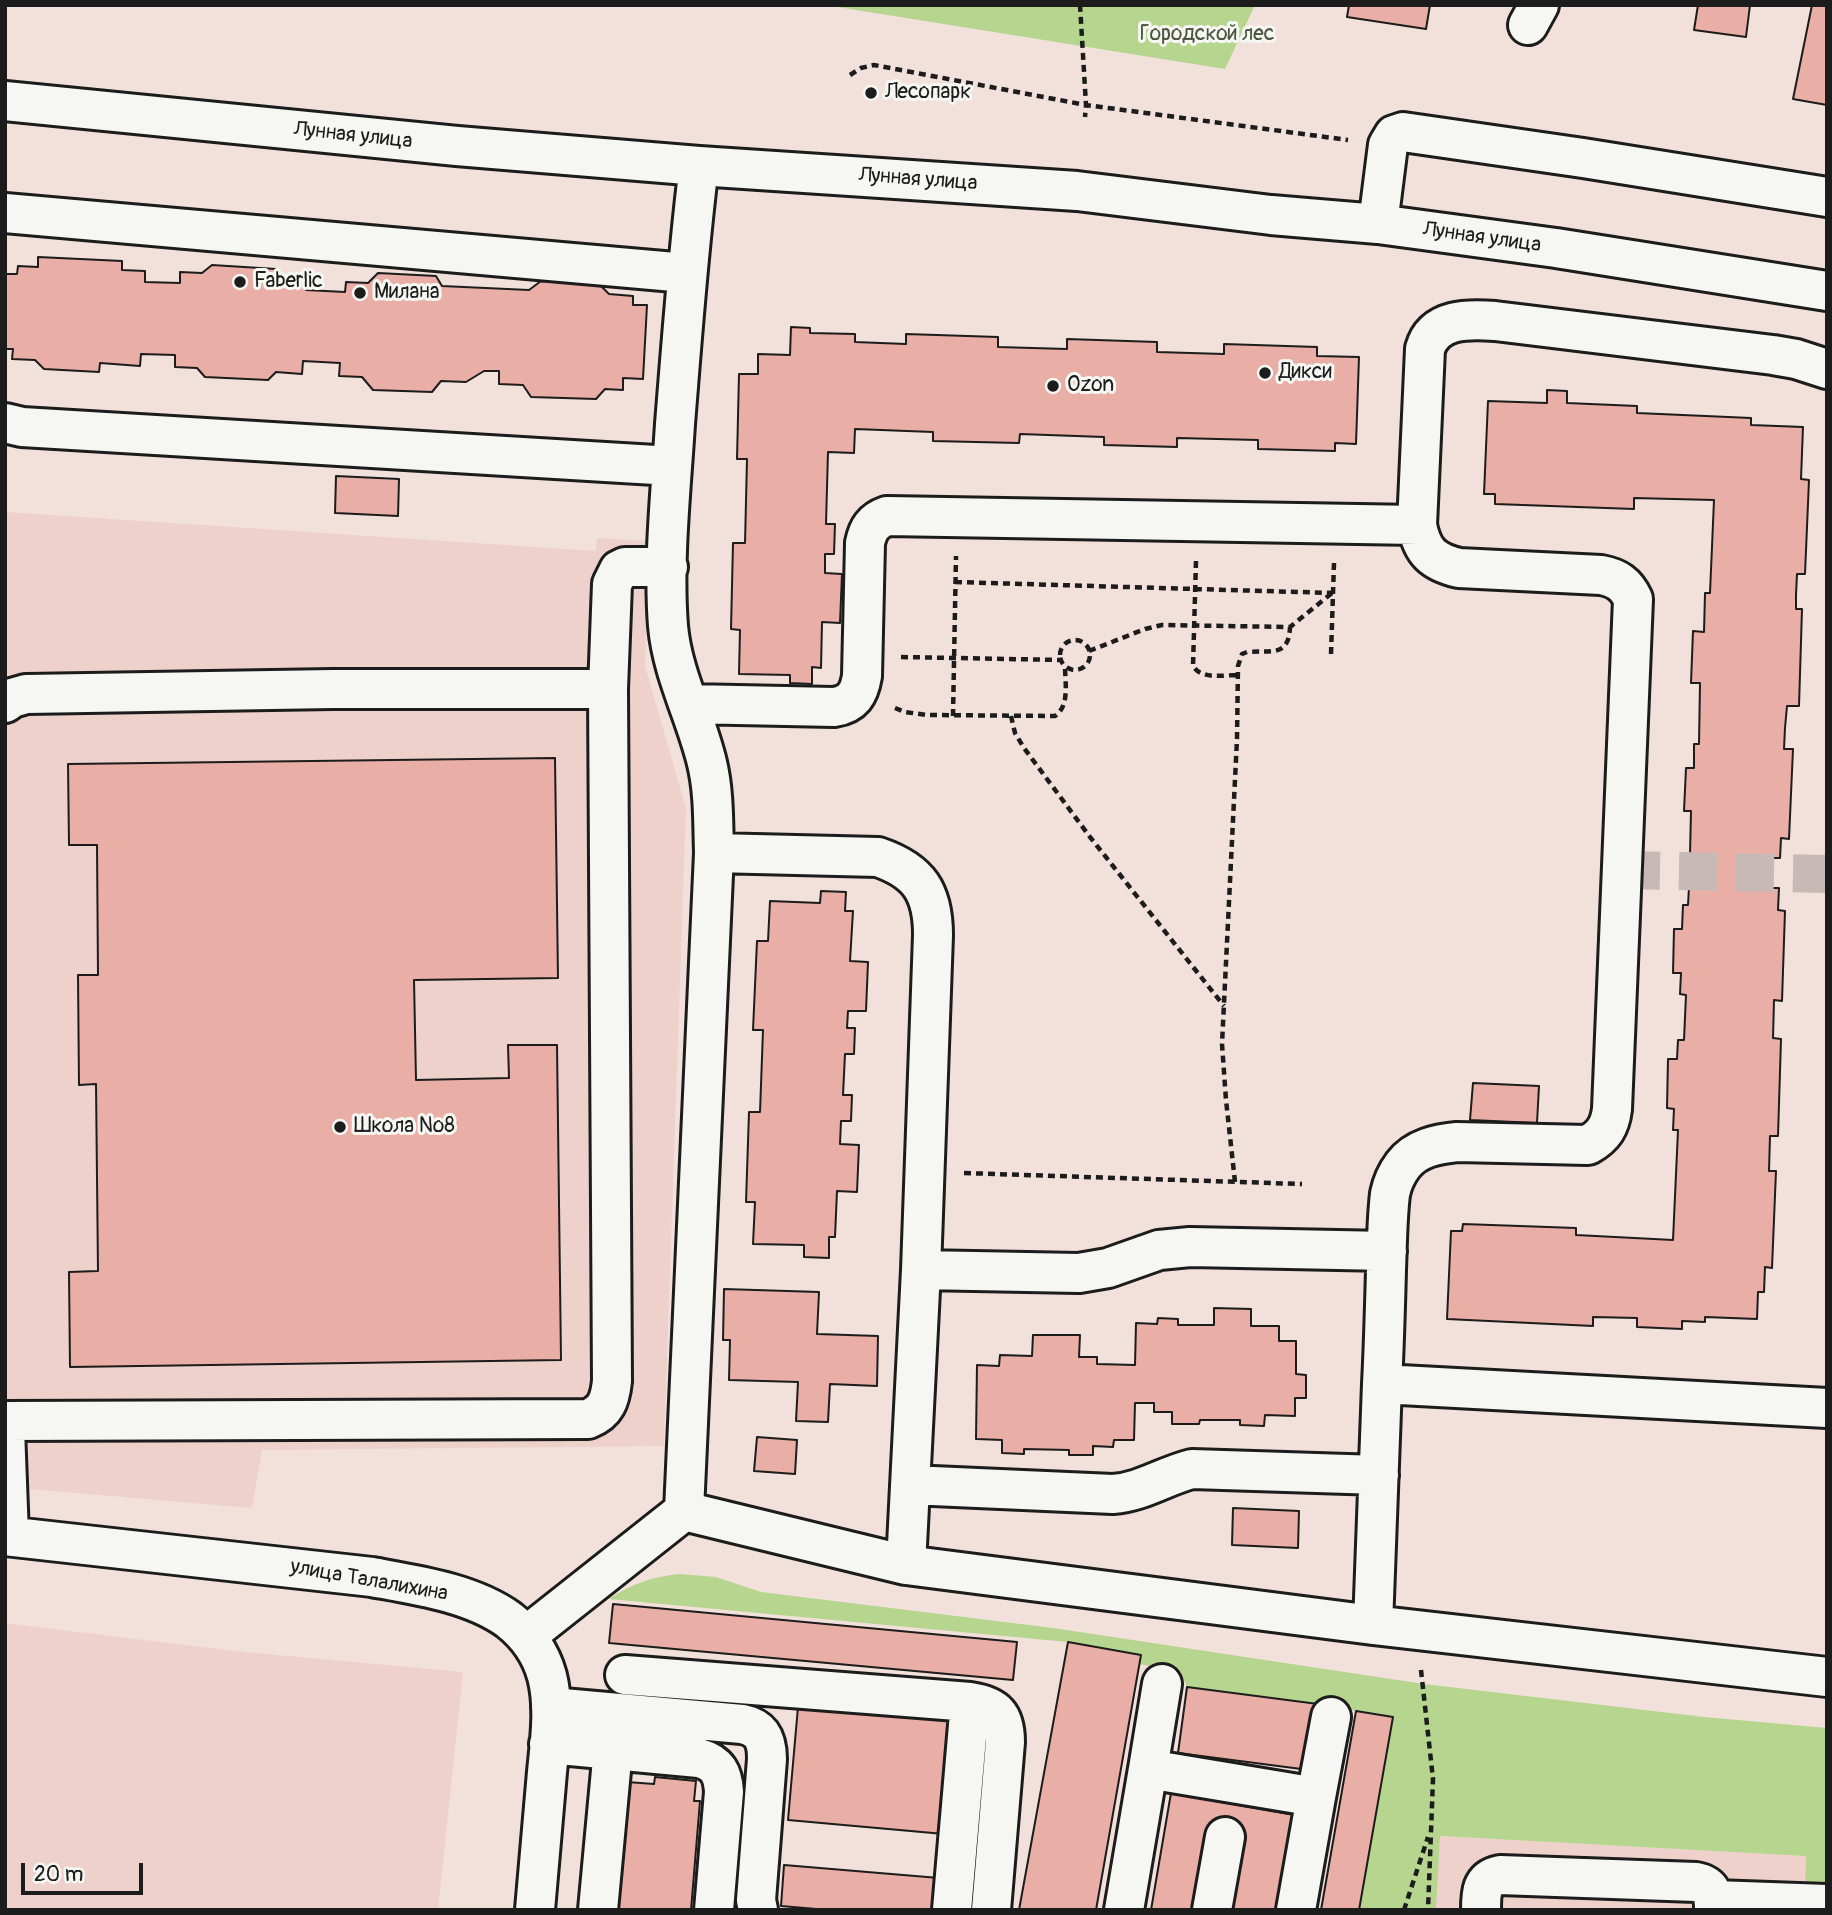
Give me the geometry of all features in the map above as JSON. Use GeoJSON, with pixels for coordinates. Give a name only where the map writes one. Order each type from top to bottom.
{"type":"FeatureCollection","features":[{"type":"Feature","properties":{"kind":"street","name":"Лунная улица"},"geometry":{"type":"LineString","coordinates":[[5,101],[457,146],[699,166],[1077,191],[1271,215],[1378,224],[1556,248],[1827,291]]}},
{"type":"Feature","properties":{"kind":"street"},"geometry":{"type":"LineString","coordinates":[[1378,224],[1388,145],[1394,135],[1410,132],[1827,197]]}},
{"type":"Feature","properties":{"kind":"street"},"geometry":{"type":"LineString","coordinates":[[526,1636],[684,1511],[714,853],[713,796],[703,750],[670,642],[667,606],[672,466],[687,273],[699,166]]}},
{"type":"Feature","properties":{"kind":"street"},"geometry":{"type":"LineString","coordinates":[[5,213],[687,273]]}},
{"type":"Feature","properties":{"kind":"street"},"geometry":{"type":"LineString","coordinates":[[1373,1625],[1387,1251],[1391,1193],[1395,1178],[1414,1154],[1426,1148],[1457,1142],[1588,1144],[1605,1132],[1611,1121],[1634,609],[1628,589],[1613,577],[1459,568],[1446,565],[1426,551],[1419,539],[1417,525],[1425,349],[1432,335],[1444,325],[1464,320],[1495,321],[1773,355],[1827,369]]}},
{"type":"Feature","properties":{"kind":"street"},"geometry":{"type":"LineString","coordinates":[[5,423],[22,427],[672,466]]}},
{"type":"Feature","properties":{"kind":"street"},"geometry":{"type":"LineString","coordinates":[[689,704],[834,707],[844,706],[852,701],[861,673],[865,543],[872,525],[887,516],[1417,525]]}},
{"type":"Feature","properties":{"kind":"street"},"geometry":{"type":"LineString","coordinates":[[5,1422],[576,1419],[597,1416],[603,1410],[609,1402],[612,1381],[608,689],[611,592],[615,576],[625,567],[668,566]]}},
{"type":"Feature","properties":{"kind":"street"},"geometry":{"type":"LineString","coordinates":[[5,703],[26,694],[333,689],[608,689]]}},
{"type":"Feature","properties":{"kind":"street"},"geometry":{"type":"LineString","coordinates":[[714,853],[878,857],[905,869],[916,878],[930,903],[933,918],[925,1172],[906,1565]]}},
{"type":"Feature","properties":{"kind":"street"},"geometry":{"type":"LineString","coordinates":[[921,1270],[1079,1273],[1108,1268],[1159,1250],[1190,1247],[1387,1251]]}},
{"type":"Feature","properties":{"kind":"street"},"geometry":{"type":"LineString","coordinates":[[1382,1384],[1827,1408]]}},
{"type":"Feature","properties":{"kind":"street"},"geometry":{"type":"LineString","coordinates":[[5,1429],[7,1536]]}},
{"type":"Feature","properties":{"kind":"street"},"geometry":{"type":"LineString","coordinates":[[910,1485],[1113,1494],[1134,1492],[1192,1469],[1379,1475]]}},
{"type":"Feature","properties":{"kind":"street"},"geometry":{"type":"LineString","coordinates":[[684,1511],[906,1565],[1373,1625],[1827,1677]]}},
{"type":"Feature","properties":{"kind":"street","name":"улица Талалихина"},"geometry":{"type":"LineString","coordinates":[[7,1536],[397,1581],[473,1602],[507,1619],[535,1648],[547,1675],[551,1707],[535,1910]]}},
{"type":"Feature","properties":{"kind":"street"},"geometry":{"type":"LineString","coordinates":[[625,1675],[970,1702],[992,1707],[998,1713],[1005,1730],[991,1910]]}},
{"type":"Feature","properties":{"kind":"street"},"geometry":{"type":"LineString","coordinates":[[1124,1910],[1162,1684]]}},
{"type":"Feature","properties":{"kind":"street"},"geometry":{"type":"LineString","coordinates":[[952,1910],[970,1702]]}},
{"type":"Feature","properties":{"kind":"street"},"geometry":{"type":"LineString","coordinates":[[551,1707],[742,1724],[760,1731],[765,1738],[767,1759],[756,1900],[758,1910]]}},
{"type":"Feature","properties":{"kind":"street"},"geometry":{"type":"LineString","coordinates":[[1296,1910],[1331,1717]]}},
{"type":"Feature","properties":{"kind":"street"},"geometry":{"type":"LineString","coordinates":[[549,1744],[699,1758],[716,1765],[723,1782],[723,1804],[715,1910]]}},
{"type":"Feature","properties":{"kind":"street"},"geometry":{"type":"LineString","coordinates":[[598,1910],[613,1749]]}},
{"type":"Feature","properties":{"kind":"street"},"geometry":{"type":"LineString","coordinates":[[1148,1769],[1316,1797]]}},
{"type":"Feature","properties":{"kind":"street"},"geometry":{"type":"LineString","coordinates":[[1212,1910],[1225,1837]]}},
{"type":"Feature","properties":{"kind":"street"},"geometry":{"type":"LineString","coordinates":[[1481,1910],[1485,1882],[1500,1875],[1696,1882],[1706,1886],[1714,1895],[1714,1905],[1827,1905]]}},
{"type":"Feature","properties":{"kind":"path"},"geometry":{"type":"LineString","coordinates":[[1080,5],[1086,117]]}},
{"type":"Feature","properties":{"kind":"path"},"geometry":{"type":"LineString","coordinates":[[850,75],[861,68],[874,65],[1086,105],[1388,145]]}},
{"type":"Feature","properties":{"kind":"path"},"geometry":{"type":"LineString","coordinates":[[953,716],[956,516]]}},
{"type":"Feature","properties":{"kind":"path"},"geometry":{"type":"LineString","coordinates":[[1197,521],[1193,661],[1196,671],[1205,675],[1238,675]]}},
{"type":"Feature","properties":{"kind":"path"},"geometry":{"type":"LineString","coordinates":[[955,582],[1333,593]]}},
{"type":"Feature","properties":{"kind":"path"},"geometry":{"type":"LineString","coordinates":[[1089,651],[1154,627],[1170,625],[1290,627],[1333,593]]}},
{"type":"Feature","properties":{"kind":"path"},"geometry":{"type":"LineString","coordinates":[[1331,654],[1333,593]]}},
{"type":"Feature","properties":{"kind":"path"},"geometry":{"type":"LineString","coordinates":[[1236,1182],[1223,1069],[1238,666],[1242,654],[1247,652],[1282,649],[1289,640],[1290,627]]}},
{"type":"Feature","properties":{"kind":"path"},"geometry":{"type":"LineString","coordinates":[[861,673],[905,712],[953,716],[1051,717],[1059,714],[1065,702],[1062,649],[1069,642],[1077,640],[1086,645],[1089,659],[1084,667],[1073,670],[1065,666]]}},
{"type":"Feature","properties":{"kind":"path"},"geometry":{"type":"LineString","coordinates":[[861,673],[954,658],[1062,660]]}},
{"type":"Feature","properties":{"kind":"path"},"geometry":{"type":"LineString","coordinates":[[1011,716],[1014,733],[1024,748],[1090,837],[1224,1007]]}},
{"type":"Feature","properties":{"kind":"path"},"geometry":{"type":"LineString","coordinates":[[925,1172],[1302,1184]]}},
{"type":"Feature","properties":{"kind":"path"},"geometry":{"type":"LineString","coordinates":[[1419,1630],[1422,1683],[1433,1760],[1428,1910]]}},
{"type":"Feature","properties":{"kind":"path"},"geometry":{"type":"LineString","coordinates":[[1404,1910],[1431,1830]]}},
{"type":"Feature","properties":{"kind":"shaded area","name":"Школа №8"},"geometry":{"type":"Polygon","coordinates":[[[5,512],[596,551],[597,538],[649,541],[645,666],[686,808],[664,1446],[262,1450],[252,1508],[5,1487],[5,512]]]}},
{"type":"Feature","properties":{"kind":"shaded area"},"geometry":{"type":"Polygon","coordinates":[[[5,1623],[234,1651],[463,1672],[438,1910],[5,1910],[5,1623]]]}},
{"type":"Feature","properties":{"kind":"shaded area"},"geometry":{"type":"Polygon","coordinates":[[[1439,1836],[1806,1856],[1804,1910],[1436,1910],[1439,1836]]]}},
{"type":"Feature","properties":{"kind":"green space","name":"Городской лес"},"geometry":{"type":"Polygon","coordinates":[[[825,5],[1255,5],[1225,69],[825,5]]]}},
{"type":"Feature","properties":{"kind":"green space"},"geometry":{"type":"Polygon","coordinates":[[[680,1574],[716,1577],[761,1592],[1053,1628],[1424,1684],[1704,1717],[1827,1728],[1827,1885],[1805,1884],[1806,1856],[1440,1836],[1436,1910],[1359,1910],[1392,1717],[1318,1704],[1187,1687],[1180,1671],[1139,1664],[1141,1655],[1068,1642],[609,1599],[643,1582],[680,1574]]]}},
{"type":"Feature","properties":{"kind":"building"},"geometry":{"type":"Polygon","coordinates":[[[1349,5],[1430,5],[1426,29],[1347,17],[1349,5]]]}},
{"type":"Feature","properties":{"kind":"building"},"geometry":{"type":"Polygon","coordinates":[[[1698,5],[1750,5],[1746,37],[1694,30],[1698,5]]]}},
{"type":"Feature","properties":{"kind":"building"},"geometry":{"type":"Polygon","coordinates":[[[1812,5],[1827,5],[1827,105],[1793,99],[1812,5]]]}},
{"type":"Feature","properties":{"kind":"building"},"geometry":{"type":"Polygon","coordinates":[[[38,257],[122,261],[122,270],[145,271],[145,282],[180,283],[180,272],[202,273],[212,265],[276,269],[284,278],[306,279],[306,290],[345,292],[346,282],[368,283],[378,273],[436,276],[442,286],[529,290],[541,281],[600,285],[609,294],[633,296],[633,305],[647,305],[643,379],[623,378],[623,390],[605,389],[596,399],[531,397],[523,385],[499,384],[499,371],[484,371],[466,382],[441,381],[432,392],[373,390],[362,377],[339,376],[340,363],[303,361],[302,374],[276,372],[268,380],[205,377],[197,368],[175,367],[175,355],[141,354],[140,366],[100,363],[99,372],[44,369],[35,360],[12,359],[13,349],[5,349],[5,274],[17,274],[18,266],[38,267],[38,257]]]}},
{"type":"Feature","properties":{"kind":"building"},"geometry":{"type":"Polygon","coordinates":[[[791,327],[810,328],[810,333],[855,334],[855,342],[906,344],[906,334],[998,337],[998,347],[1067,349],[1067,339],[1157,342],[1157,352],[1224,354],[1224,344],[1317,347],[1317,356],[1359,357],[1356,444],[1335,443],[1335,451],[1258,449],[1258,440],[1177,438],[1177,447],[1104,445],[1104,437],[1020,434],[1019,443],[933,441],[933,432],[855,429],[854,453],[828,452],[826,524],[835,524],[834,554],[825,554],[825,573],[842,574],[840,623],[822,622],[821,668],[812,667],[812,684],[790,683],[790,675],[739,674],[740,630],[731,629],[733,543],[745,543],[747,459],[737,459],[739,374],[758,374],[758,354],[790,355],[791,327]]]}},
{"type":"Feature","properties":{"kind":"building"},"geometry":{"type":"Polygon","coordinates":[[[1547,390],[1567,391],[1567,403],[1637,406],[1637,413],[1751,418],[1751,425],[1803,427],[1801,479],[1809,480],[1805,574],[1797,574],[1796,595],[1796,609],[1802,609],[1799,706],[1787,706],[1784,749],[1793,749],[1789,839],[1781,838],[1780,858],[1766,858],[1765,888],[1779,888],[1778,910],[1785,911],[1782,1001],[1774,1000],[1773,1038],[1781,1039],[1778,1136],[1770,1136],[1769,1171],[1776,1171],[1772,1268],[1765,1267],[1764,1292],[1758,1292],[1757,1319],[1705,1317],[1705,1322],[1682,1321],[1682,1329],[1637,1327],[1637,1318],[1593,1317],[1593,1326],[1447,1319],[1451,1231],[1462,1231],[1463,1224],[1576,1228],[1576,1235],[1673,1240],[1678,1130],[1673,1130],[1674,1109],[1667,1108],[1668,1059],[1677,1059],[1678,1040],[1684,1040],[1686,995],[1680,994],[1681,973],[1673,973],[1674,929],[1682,929],[1683,905],[1688,905],[1689,887],[1696,887],[1697,856],[1690,855],[1691,811],[1684,811],[1686,768],[1694,768],[1694,744],[1699,744],[1700,683],[1691,683],[1693,631],[1704,632],[1705,593],[1710,593],[1714,500],[1634,498],[1634,509],[1495,504],[1495,494],[1484,494],[1488,401],[1547,403],[1547,390]]]}},
{"type":"Feature","properties":{"kind":"building"},"geometry":{"type":"Polygon","coordinates":[[[336,476],[399,479],[398,516],[335,513],[336,476]]]}},
{"type":"Feature","properties":{"kind":"building"},"geometry":{"type":"Polygon","coordinates":[[[555,758],[558,978],[414,980],[416,1080],[509,1078],[508,1045],[557,1045],[561,1360],[70,1367],[69,1272],[98,1271],[96,1084],[79,1085],[78,975],[98,975],[97,845],[69,845],[68,764],[555,758]]]}},
{"type":"Feature","properties":{"kind":"building"},"geometry":{"type":"Polygon","coordinates":[[[821,891],[846,892],[845,911],[853,911],[850,961],[868,962],[866,1011],[848,1011],[847,1028],[855,1028],[854,1054],[845,1054],[843,1095],[852,1095],[851,1121],[841,1121],[840,1144],[859,1145],[857,1192],[837,1191],[835,1237],[829,1237],[829,1258],[804,1257],[804,1245],[753,1244],[755,1202],[746,1202],[749,1112],[760,1112],[763,1030],[753,1030],[757,941],[768,941],[770,901],[820,903],[821,891]]]}},
{"type":"Feature","properties":{"kind":"building"},"geometry":{"type":"Polygon","coordinates":[[[1473,1083],[1539,1086],[1537,1123],[1470,1120],[1473,1083]]]}},
{"type":"Feature","properties":{"kind":"building"},"geometry":{"type":"Polygon","coordinates":[[[724,1289],[819,1292],[817,1334],[878,1336],[877,1386],[830,1384],[828,1422],[796,1421],[798,1382],[729,1380],[730,1340],[723,1340],[724,1289]]]}},
{"type":"Feature","properties":{"kind":"building"},"geometry":{"type":"Polygon","coordinates":[[[1214,1308],[1251,1309],[1251,1326],[1279,1326],[1279,1341],[1296,1341],[1296,1374],[1306,1375],[1306,1398],[1295,1398],[1295,1416],[1265,1415],[1264,1426],[1240,1425],[1240,1420],[1200,1420],[1199,1424],[1172,1424],[1172,1412],[1154,1412],[1154,1403],[1135,1403],[1134,1440],[1114,1440],[1113,1447],[1093,1446],[1093,1455],[1069,1455],[1069,1450],[1024,1449],[1024,1454],[1002,1453],[1002,1440],[976,1439],[977,1365],[999,1366],[1000,1355],[1032,1356],[1033,1335],[1080,1335],[1079,1357],[1097,1357],[1097,1364],[1135,1365],[1136,1323],[1157,1324],[1158,1318],[1178,1319],[1178,1325],[1214,1325],[1214,1308]]]}},
{"type":"Feature","properties":{"kind":"building"},"geometry":{"type":"Polygon","coordinates":[[[757,1437],[797,1440],[795,1474],[754,1471],[757,1437]]]}},
{"type":"Feature","properties":{"kind":"building"},"geometry":{"type":"Polygon","coordinates":[[[1233,1508],[1299,1511],[1298,1548],[1232,1545],[1233,1508]]]}},
{"type":"Feature","properties":{"kind":"building"},"geometry":{"type":"Polygon","coordinates":[[[613,1604],[1017,1642],[1013,1680],[609,1643],[613,1604]]]}},
{"type":"Feature","properties":{"kind":"building"},"geometry":{"type":"Polygon","coordinates":[[[1068,1642],[1141,1655],[1096,1910],[1019,1910],[1068,1642]]]}},
{"type":"Feature","properties":{"kind":"building"},"geometry":{"type":"Polygon","coordinates":[[[1187,1687],[1318,1704],[1309,1770],[1178,1753],[1187,1687]]]}},
{"type":"Feature","properties":{"kind":"building"},"geometry":{"type":"Polygon","coordinates":[[[798,1707],[954,1721],[944,1834],[788,1820],[798,1707]]]}},
{"type":"Feature","properties":{"kind":"building"},"geometry":{"type":"Polygon","coordinates":[[[1356,1711],[1393,1717],[1359,1910],[1321,1910],[1356,1711]]]}},
{"type":"Feature","properties":{"kind":"building"},"geometry":{"type":"Polygon","coordinates":[[[655,1777],[696,1781],[694,1801],[700,1801],[691,1910],[616,1910],[627,1782],[654,1784],[655,1777]]]}},
{"type":"Feature","properties":{"kind":"building"},"geometry":{"type":"Polygon","coordinates":[[[1171,1793],[1294,1815],[1278,1910],[1151,1910],[1171,1793]]]}},
{"type":"Feature","properties":{"kind":"building"},"geometry":{"type":"Polygon","coordinates":[[[784,1865],[939,1878],[936,1910],[828,1910],[781,1906],[784,1865]]]}},
{"type":"Feature","properties":{"kind":"tunnel"},"geometry":{"type":"LineString","coordinates":[[1622,870],[1827,874]]}},
{"type":"Feature","properties":{"kind":"place","name":"Лесопарк"},"geometry":{"type":"Point","coordinates":[871,93]}},
{"type":"Feature","properties":{"kind":"place","name":"Faberlic"},"geometry":{"type":"Point","coordinates":[240,282]}},
{"type":"Feature","properties":{"kind":"place","name":"Милана"},"geometry":{"type":"Point","coordinates":[360,293]}},
{"type":"Feature","properties":{"kind":"place","name":"Дикси"},"geometry":{"type":"Point","coordinates":[1265,373]}},
{"type":"Feature","properties":{"kind":"place","name":"Ozon"},"geometry":{"type":"Point","coordinates":[1053,386]}},
{"type":"Feature","properties":{"kind":"place","name":"Школа №8"},"geometry":{"type":"Point","coordinates":[340,1127]}}]}
